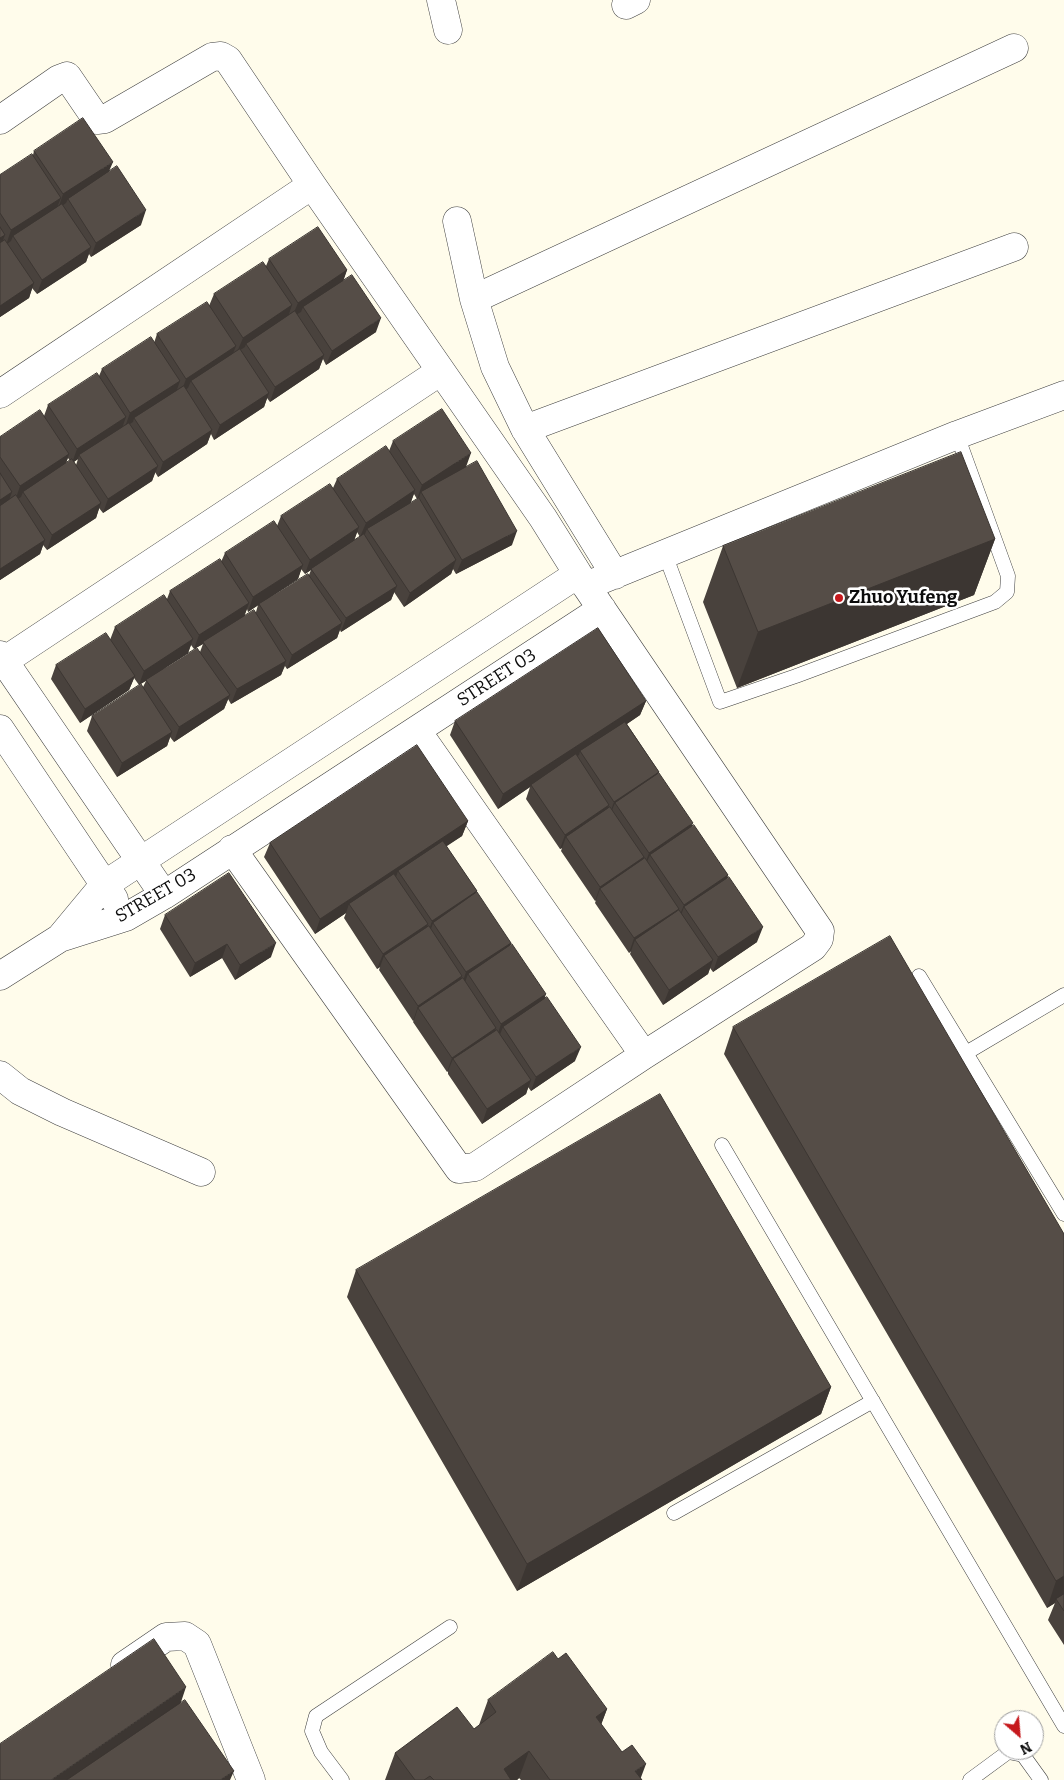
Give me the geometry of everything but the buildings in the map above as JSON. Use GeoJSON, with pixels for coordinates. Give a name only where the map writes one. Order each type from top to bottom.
{"type":"FeatureCollection","features":[{"type":"Feature","properties":{"kind":"street"},"geometry":{"type":"LineString","coordinates":[[441,0],[448,30]]}},
{"type":"Feature","properties":{"kind":"street"},"geometry":{"type":"LineString","coordinates":[[474,299],[1014,48]]}},
{"type":"Feature","properties":{"kind":"street"},"geometry":{"type":"LineString","coordinates":[[0,120],[66,76],[97,120],[105,119],[212,57],[221,56],[228,60],[312,185],[543,518],[582,580],[820,931],[819,939],[813,947],[644,1055],[475,1167],[459,1169],[232,849]]}},
{"type":"Feature","properties":{"kind":"street"},"geometry":{"type":"LineString","coordinates":[[0,394],[312,185]]}},
{"type":"Feature","properties":{"kind":"street"},"geometry":{"type":"LineString","coordinates":[[457,221],[474,299],[495,367],[525,429],[615,575]]}},
{"type":"Feature","properties":{"kind":"street"},"geometry":{"type":"LineString","coordinates":[[525,429],[1014,247]]}},
{"type":"Feature","properties":{"kind":"street"},"geometry":{"type":"LineString","coordinates":[[164,895],[2,658],[441,371]]}},
{"type":"Feature","properties":{"kind":"street","name":"STREET 03"},"geometry":{"type":"LineString","coordinates":[[60,938],[104,885],[582,580],[615,575],[957,435],[1064,395]]}},
{"type":"Feature","properties":{"kind":"street","name":"STREET 03"},"geometry":{"type":"LineString","coordinates":[[60,938],[126,916],[164,895],[602,609]]}},
{"type":"Feature","properties":{"kind":"street"},"geometry":{"type":"LineString","coordinates":[[0,729],[126,916]]}},
{"type":"Feature","properties":{"kind":"street"},"geometry":{"type":"LineString","coordinates":[[417,731],[644,1055]]}},
{"type":"Feature","properties":{"kind":"street"},"geometry":{"type":"LineString","coordinates":[[0,976],[60,938]]}},
{"type":"Feature","properties":{"kind":"street"},"geometry":{"type":"LineString","coordinates":[[0,1076],[20,1091],[62,1112],[201,1172]]}},
{"type":"Feature","properties":{"kind":"street"},"geometry":{"type":"LineString","coordinates":[[103,1680],[166,1637],[185,1636],[197,1644],[251,1780]]}},
{"type":"Feature","properties":{"kind":"lane"},"geometry":{"type":"LineString","coordinates":[[665,554],[720,702],[796,676],[994,602],[1007,592],[1008,576],[957,435]]}},
{"type":"Feature","properties":{"kind":"lane"},"geometry":{"type":"LineString","coordinates":[[919,976],[1064,1214]]}},
{"type":"Feature","properties":{"kind":"lane"},"geometry":{"type":"LineString","coordinates":[[966,1053],[1064,995]]}},
{"type":"Feature","properties":{"kind":"lane"},"geometry":{"type":"LineString","coordinates":[[722,1145],[1064,1726]]}},
{"type":"Feature","properties":{"kind":"lane"},"geometry":{"type":"LineString","coordinates":[[674,1513],[873,1401]]}},
{"type":"Feature","properties":{"kind":"lane"},"geometry":{"type":"LineString","coordinates":[[342,1780],[321,1752],[312,1731],[316,1716],[450,1627]]}},
{"type":"Feature","properties":{"kind":"lane"},"geometry":{"type":"LineString","coordinates":[[970,1780],[1008,1752],[1023,1755],[1041,1780]]}},
{"type":"Feature","properties":{"kind":"place","name":"Zhuo Yufeng"},"geometry":{"type":"Point","coordinates":[839,598]}}]}
